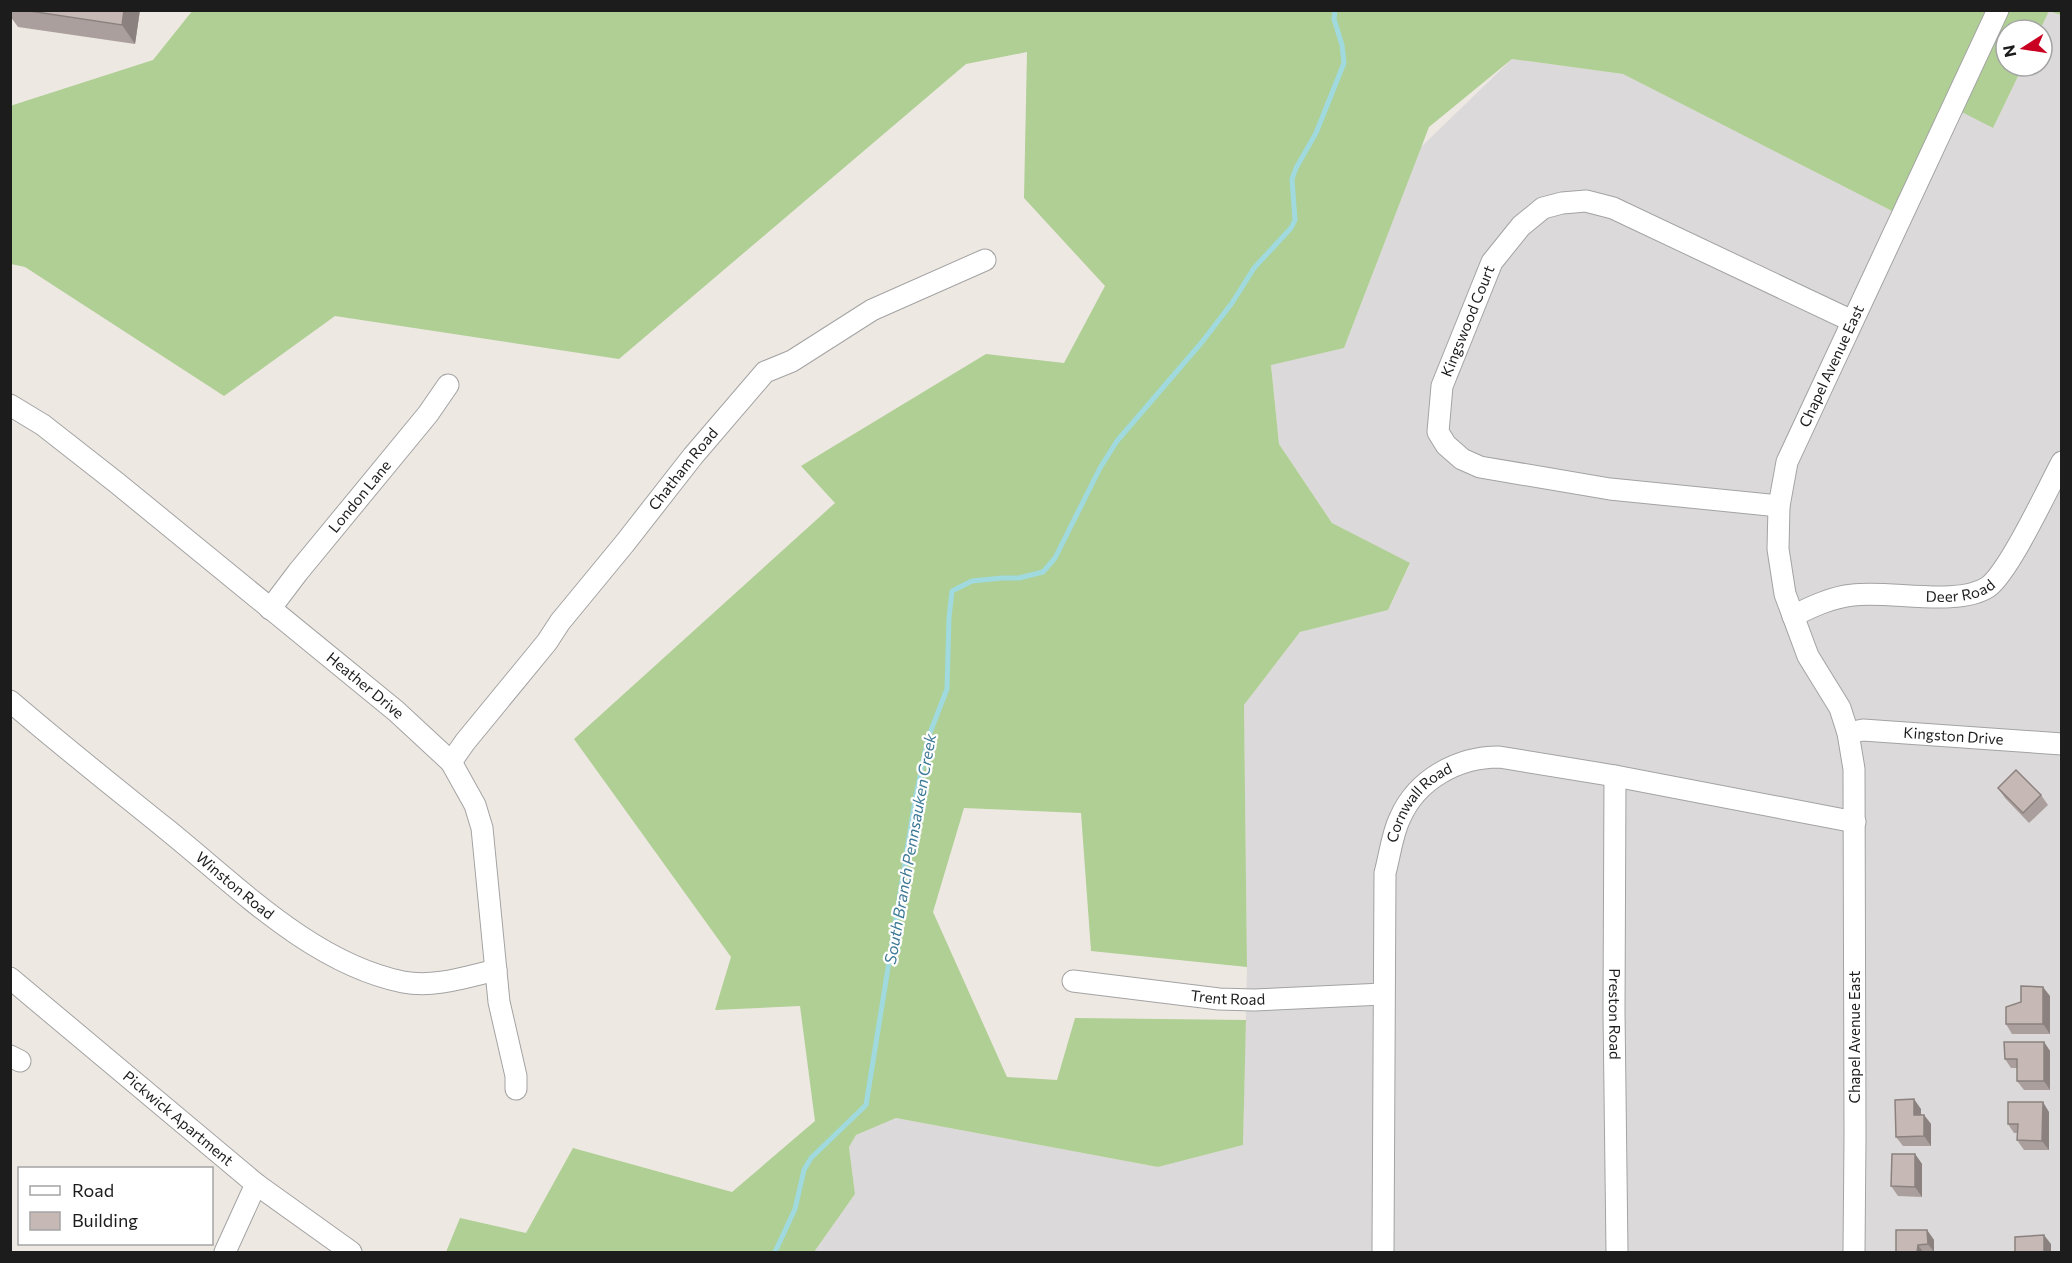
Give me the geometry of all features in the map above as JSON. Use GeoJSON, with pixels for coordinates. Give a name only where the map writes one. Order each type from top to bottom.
{"type":"FeatureCollection","features":[{"type":"Feature","properties":{"kind":"street","name":"Chapel Avenue East"},"geometry":{"type":"LineString","coordinates":[[1854,1252],[1854,769],[1848,733],[1840,708],[1808,656],[1785,594],[1778,549],[1779,506],[1787,462],[1998,10]]}},
{"type":"Feature","properties":{"kind":"street","name":"Kingswood Court"},"geometry":{"type":"LineString","coordinates":[[1779,506],[1610,489],[1480,467],[1462,459],[1446,445],[1438,432],[1442,386],[1492,262],[1521,226],[1543,208],[1562,203],[1586,201],[1613,208],[1852,321]]}},
{"type":"Feature","properties":{"kind":"street","name":"Chatham Road"},"geometry":{"type":"LineString","coordinates":[[451,762],[693,456],[765,372],[792,361],[872,309],[985,260]]}},
{"type":"Feature","properties":{"kind":"street","name":"London Lane"},"geometry":{"type":"LineString","coordinates":[[270,609],[428,414],[448,385]]}},
{"type":"Feature","properties":{"kind":"street","name":"Heather Drive"},"geometry":{"type":"LineString","coordinates":[[10,405],[43,425],[117,483],[357,678],[451,762],[476,805],[482,828],[499,1002],[516,1076],[516,1089]]}},
{"type":"Feature","properties":{"kind":"street","name":"Deer Road"},"geometry":{"type":"LineString","coordinates":[[1793,616],[1811,607],[1852,595],[1962,595],[1987,587],[1997,579],[2016,549],[2060,469]]}},
{"type":"Feature","properties":{"kind":"street","name":"Winston Road"},"geometry":{"type":"LineString","coordinates":[[10,701],[243,893],[313,945],[331,955],[385,978],[422,984],[496,970]]}},
{"type":"Feature","properties":{"kind":"street","name":"Kingston Drive"},"geometry":{"type":"LineString","coordinates":[[1848,733],[1863,730],[2061,744]]}},
{"type":"Feature","properties":{"kind":"street","name":"Cornwall Road"},"geometry":{"type":"LineString","coordinates":[[1383,1252],[1385,873],[1400,818],[1411,799],[1429,781],[1449,766],[1484,757],[1499,757],[1616,776],[1855,822]]}},
{"type":"Feature","properties":{"kind":"street","name":"Preston Road"},"geometry":{"type":"LineString","coordinates":[[1616,776],[1614,1012],[1617,1252]]}},
{"type":"Feature","properties":{"kind":"street","name":"Pickwick Apartment"},"geometry":{"type":"LineString","coordinates":[[10,978],[256,1184],[351,1252]]}},
{"type":"Feature","properties":{"kind":"street","name":"Trent Road"},"geometry":{"type":"LineString","coordinates":[[1072,981],[1219,999],[1254,1000],[1383,994]]}},
{"type":"Feature","properties":{"kind":"street"},"geometry":{"type":"LineString","coordinates":[[225,1252],[256,1184]]}},
{"type":"Feature","properties":{"kind":"shaded area"},"geometry":{"type":"Polygon","coordinates":[[[2049,11],[2061,15],[2061,1252],[814,1252],[855,1194],[849,1147],[856,1135],[896,1118],[1158,1167],[1243,1145],[1247,967],[1244,705],[1300,632],[1388,610],[1410,564],[1332,523],[1279,444],[1271,364],[1344,348],[1421,147],[1512,59],[1623,74],[1896,213],[1954,107],[1993,128],[2017,78],[2054,78],[2054,18],[2046,18],[2049,11]]]}},
{"type":"Feature","properties":{"kind":"green space"},"geometry":{"type":"Polygon","coordinates":[[[193,10],[2062,11],[2061,15],[2049,11],[2046,18],[1994,18],[1994,78],[2017,78],[1993,128],[1954,108],[1896,213],[1623,74],[1512,59],[1429,127],[1344,348],[1271,365],[1279,444],[1332,523],[1410,563],[1388,610],[1300,632],[1244,705],[1247,967],[1091,951],[1081,813],[964,808],[933,912],[1007,1077],[1057,1080],[1075,1018],[1246,1020],[1243,1145],[1158,1167],[896,1118],[856,1135],[849,1147],[855,1194],[814,1252],[446,1252],[460,1218],[526,1233],[573,1148],[732,1192],[815,1121],[800,1006],[715,1010],[731,957],[574,739],[835,503],[801,466],[986,354],[1064,363],[1105,286],[1024,198],[1027,52],[966,64],[619,359],[335,316],[224,396],[25,267],[11,264],[10,106],[153,60],[193,10]]]}},
{"type":"Feature","properties":{"kind":"building"},"geometry":{"type":"Polygon","coordinates":[[[23,10],[124,10],[122,25],[23,10]]]}},
{"type":"Feature","properties":{"kind":"building"},"geometry":{"type":"Polygon","coordinates":[[[2016,770],[2041,795],[2023,813],[1998,788],[2016,770]]]}},
{"type":"Feature","properties":{"kind":"building"},"geometry":{"type":"Polygon","coordinates":[[[2021,986],[2043,987],[2043,1024],[2006,1024],[2006,1007],[2021,1002],[2021,986]]]}},
{"type":"Feature","properties":{"kind":"building"},"geometry":{"type":"Polygon","coordinates":[[[2004,1042],[2044,1042],[2044,1081],[2017,1081],[2017,1059],[2005,1059],[2004,1042]]]}},
{"type":"Feature","properties":{"kind":"building"},"geometry":{"type":"Polygon","coordinates":[[[1914,1099],[1914,1115],[1924,1115],[1924,1136],[1896,1137],[1895,1100],[1914,1099]]]}},
{"type":"Feature","properties":{"kind":"building"},"geometry":{"type":"Polygon","coordinates":[[[2008,1102],[2043,1102],[2042,1141],[2017,1140],[2018,1124],[2008,1124],[2008,1102]]]}},
{"type":"Feature","properties":{"kind":"building"},"geometry":{"type":"Polygon","coordinates":[[[1892,1154],[1915,1154],[1915,1187],[1891,1186],[1892,1154]]]}},
{"type":"Feature","properties":{"kind":"building"},"geometry":{"type":"Polygon","coordinates":[[[1896,1230],[1927,1230],[1928,1244],[1918,1245],[1917,1252],[1896,1252],[1896,1230]]]}},
{"type":"Feature","properties":{"kind":"building"},"geometry":{"type":"Polygon","coordinates":[[[2044,1235],[2044,1252],[2015,1252],[2015,1237],[2044,1235]]]}},
{"type":"Feature","properties":{"kind":"waterway","name":"South Branch Pennsauken Creek"},"geometry":{"type":"LineString","coordinates":[[775,1252],[795,1209],[804,1170],[811,1158],[866,1105],[915,800],[928,738],[947,689],[952,591],[972,581],[1019,578],[1043,572],[1055,558],[1100,468],[1117,441],[1202,342],[1232,303],[1254,268],[1291,228],[1295,220],[1292,179],[1316,133],[1344,63],[1342,45],[1334,19],[1335,10]]}}]}
